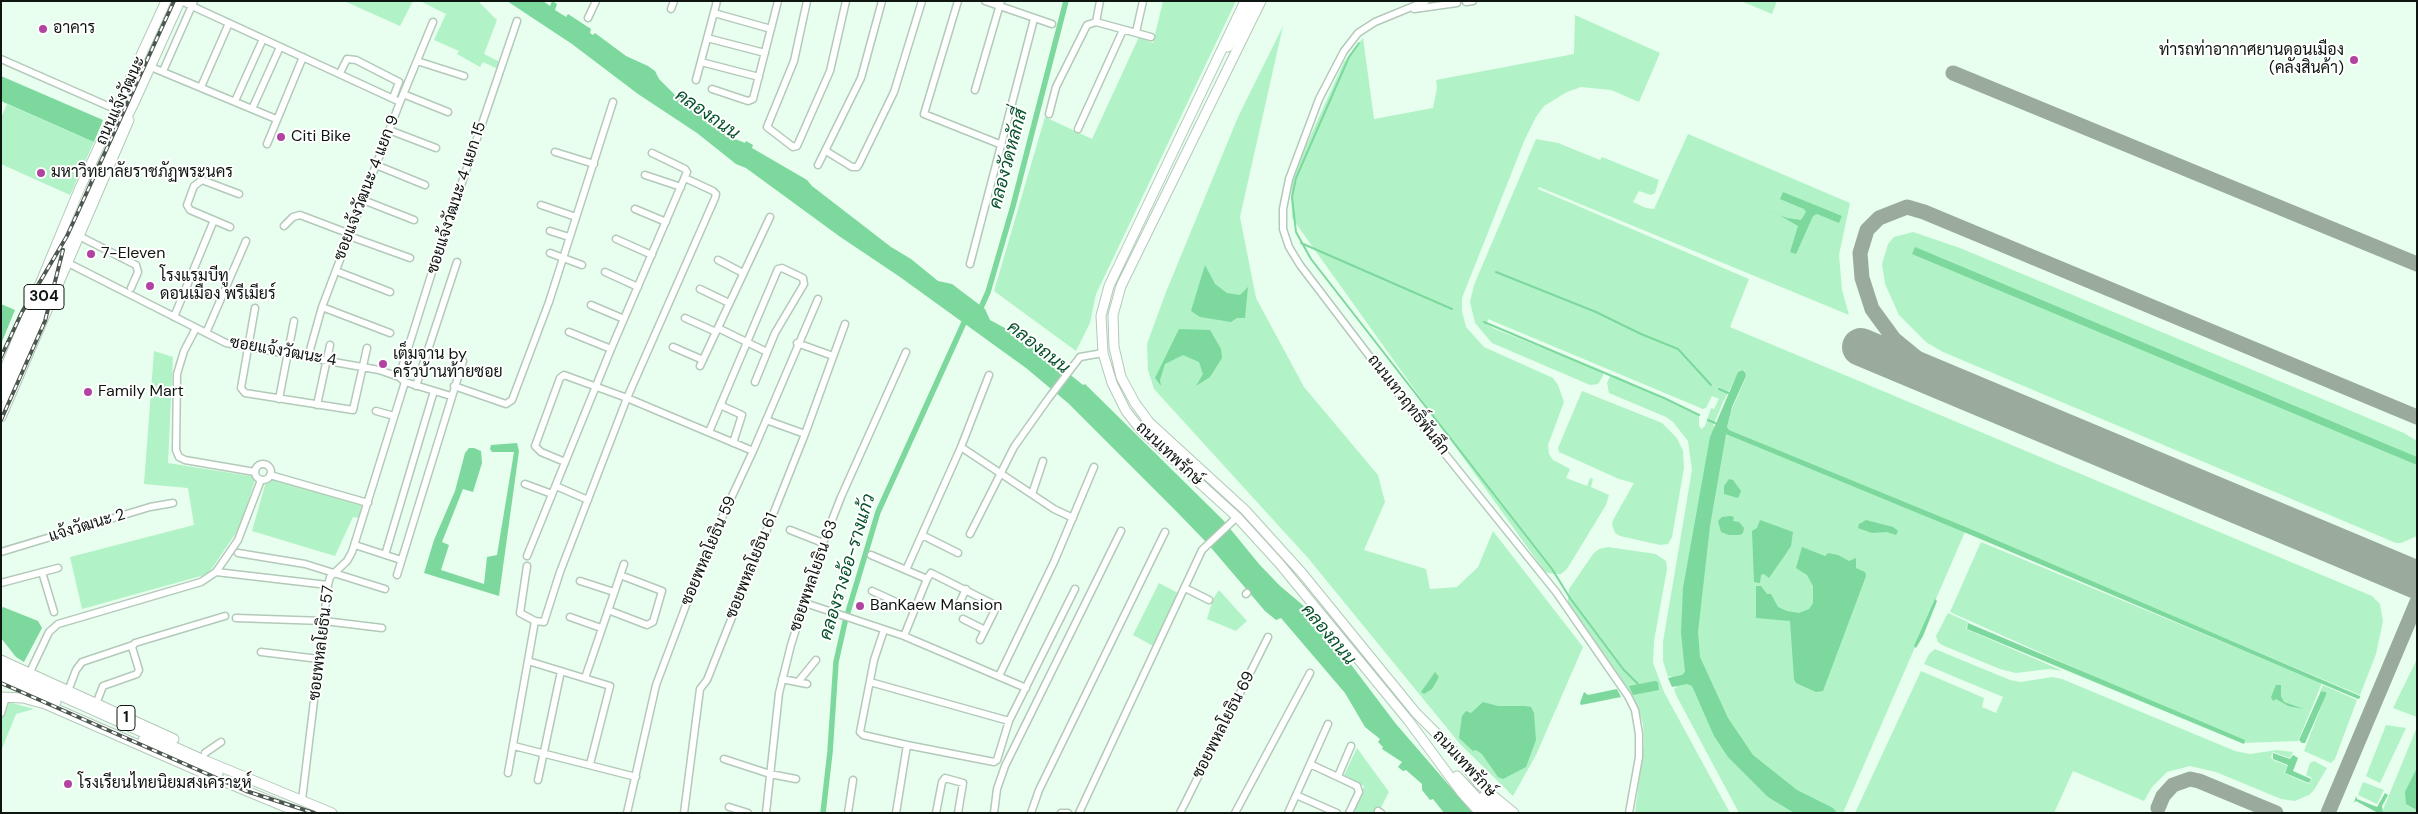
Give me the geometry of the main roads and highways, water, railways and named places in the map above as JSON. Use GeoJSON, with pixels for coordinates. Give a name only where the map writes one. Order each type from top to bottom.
{"type":"FeatureCollection","features":[{"type":"Feature","properties":{"kind":"main road","name":"ถนนแจ้งวัฒนะ"},"geometry":{"type":"LineString","coordinates":[[1,378],[79,190],[166,1]]}},
{"type":"Feature","properties":{"kind":"main road","name":"ถนนแจ้งวัฒนะ"},"geometry":{"type":"LineString","coordinates":[[1,397],[88,196],[181,1]]}},
{"type":"Feature","properties":{"kind":"main road","name":"ถนนเทพรักษ์"},"geometry":{"type":"LineString","coordinates":[[1245,1],[1109,286],[1101,316],[1103,353],[1112,383],[1126,411],[1141,430],[1237,517],[1279,563],[1408,720],[1462,793],[1480,813]]}},
{"type":"Feature","properties":{"kind":"main road"},"geometry":{"type":"LineString","coordinates":[[1216,63],[1233,41],[1253,1]]}},
{"type":"Feature","properties":{"kind":"main road","name":"ถนนเทพรักษ์"},"geometry":{"type":"LineString","coordinates":[[1261,1],[1121,286],[1113,316],[1114,347],[1121,377],[1134,403],[1149,422],[1244,510],[1283,552],[1416,713],[1453,750],[1479,784],[1514,813]]}},
{"type":"Feature","properties":{"kind":"main road","name":"ถนนแจ้งวัฒนะ"},"geometry":{"type":"LineString","coordinates":[[1,417],[125,132],[134,103]]}},
{"type":"Feature","properties":{"kind":"main road","name":"1"},"geometry":{"type":"LineString","coordinates":[[1,660],[205,754],[250,777]]}},
{"type":"Feature","properties":{"kind":"main road","name":"1"},"geometry":{"type":"LineString","coordinates":[[1,669],[204,760],[250,777]]}},
{"type":"Feature","properties":{"kind":"main road","name":"1"},"geometry":{"type":"LineString","coordinates":[[1,678],[200,765],[244,789]]}},
{"type":"Feature","properties":{"kind":"main road","name":"1"},"geometry":{"type":"LineString","coordinates":[[3,697],[22,698],[44,704],[244,789]]}},
{"type":"Feature","properties":{"kind":"main road","name":"ถนนเทพรักษ์"},"geometry":{"type":"LineString","coordinates":[[1416,713],[1445,756],[1491,813]]}},
{"type":"Feature","properties":{"kind":"main road","name":"ถนนเทพรักษ์"},"geometry":{"type":"LineString","coordinates":[[1408,720],[1502,813]]}},
{"type":"Feature","properties":{"kind":"main road"},"geometry":{"type":"LineString","coordinates":[[250,777],[332,813]]}},
{"type":"Feature","properties":{"kind":"main road"},"geometry":{"type":"LineString","coordinates":[[244,789],[300,813]]}},
{"type":"Feature","properties":{"kind":"water","name":"คลองถนน"},"geometry":{"type":"Polygon","coordinates":[[[507,1],[543,1],[550,6],[552,1],[557,4],[555,10],[566,17],[568,14],[591,29],[590,33],[593,35],[595,33],[626,56],[648,66],[655,71],[659,79],[675,95],[694,107],[696,105],[731,130],[735,139],[745,143],[746,141],[753,145],[752,148],[807,180],[812,186],[891,247],[911,259],[938,281],[952,284],[985,309],[990,320],[1027,340],[1083,385],[1085,384],[1223,520],[1279,585],[1312,613],[1396,724],[1473,813],[1444,813],[1433,799],[1430,800],[1422,790],[1422,784],[1406,770],[1403,771],[1398,767],[1402,762],[1382,749],[1383,747],[1378,742],[1380,739],[1365,727],[1345,693],[1281,618],[1276,620],[1265,611],[1207,543],[1068,403],[1026,368],[900,277],[839,236],[746,168],[736,164],[697,133],[638,94],[572,44],[507,1]]]}},
{"type":"Feature","properties":{"kind":"water"},"geometry":{"type":"Polygon","coordinates":[[[1,76],[103,120],[94,142],[1,101],[1,76]]]}},
{"type":"Feature","properties":{"kind":"water"},"geometry":{"type":"Polygon","coordinates":[[[1783,192],[1842,216],[1839,223],[1817,214],[1813,216],[1796,254],[1790,252],[1798,226],[1780,215],[1801,220],[1806,212],[1804,209],[1780,199],[1783,192]]]}},
{"type":"Feature","properties":{"kind":"water"},"geometry":{"type":"Polygon","coordinates":[[[1915,247],[2417,457],[2417,465],[1912,254],[1915,247]]]}},
{"type":"Feature","properties":{"kind":"water"},"geometry":{"type":"Polygon","coordinates":[[[1205,265],[1215,284],[1227,293],[1240,295],[1248,287],[1245,318],[1237,318],[1231,322],[1200,317],[1191,311],[1205,265]]]}},
{"type":"Feature","properties":{"kind":"water"},"geometry":{"type":"Polygon","coordinates":[[[1,304],[15,310],[1,344],[1,304]]]}},
{"type":"Feature","properties":{"kind":"water"},"geometry":{"type":"Polygon","coordinates":[[[1179,329],[1210,330],[1221,349],[1222,358],[1210,377],[1196,386],[1203,374],[1199,362],[1183,355],[1165,364],[1160,380],[1161,386],[1155,378],[1179,329]]]}},
{"type":"Feature","properties":{"kind":"water"},"geometry":{"type":"Polygon","coordinates":[[[1742,370],[1746,376],[1732,407],[1727,427],[1729,430],[1968,528],[2360,696],[2360,698],[2358,699],[1971,535],[1726,434],[1710,526],[1698,632],[1700,657],[1728,718],[1753,755],[1797,790],[1833,808],[1837,813],[1796,813],[1791,811],[1768,797],[1728,757],[1714,736],[1692,686],[1687,684],[1672,687],[1668,678],[1682,675],[1685,672],[1681,633],[1683,588],[1710,437],[1738,372],[1742,370]]]}},
{"type":"Feature","properties":{"kind":"water"},"geometry":{"type":"Polygon","coordinates":[[[517,443],[519,451],[499,596],[424,573],[434,540],[455,491],[465,453],[469,448],[474,448],[481,451],[482,463],[473,492],[463,489],[442,542],[449,545],[441,570],[484,584],[487,557],[497,555],[514,452],[492,452],[490,449],[491,445],[517,443]]]}},
{"type":"Feature","properties":{"kind":"water"},"geometry":{"type":"Polygon","coordinates":[[[1729,479],[1733,480],[1741,491],[1738,498],[1724,494],[1724,486],[1729,479]]]}},
{"type":"Feature","properties":{"kind":"water"},"geometry":{"type":"Polygon","coordinates":[[[1722,517],[1734,517],[1733,521],[1739,522],[1744,528],[1743,533],[1740,535],[1729,535],[1721,532],[1718,521],[1722,517]]]}},
{"type":"Feature","properties":{"kind":"water"},"geometry":{"type":"Polygon","coordinates":[[[1760,520],[1793,532],[1791,546],[1769,578],[1764,574],[1761,575],[1760,583],[1754,582],[1752,531],[1757,528],[1760,520]]]}},
{"type":"Feature","properties":{"kind":"water"},"geometry":{"type":"Polygon","coordinates":[[[1866,520],[1893,527],[1898,531],[1896,535],[1887,532],[1872,533],[1858,528],[1859,524],[1866,520]]]}},
{"type":"Feature","properties":{"kind":"water"},"geometry":{"type":"Polygon","coordinates":[[[1802,547],[1825,556],[1828,553],[1838,555],[1849,561],[1856,558],[1856,568],[1865,572],[1866,576],[1823,691],[1816,692],[1796,683],[1794,679],[1790,621],[1756,618],[1756,586],[1761,586],[1767,594],[1771,594],[1778,607],[1787,611],[1799,613],[1809,609],[1813,603],[1813,586],[1807,575],[1796,568],[1802,547]]]}},
{"type":"Feature","properties":{"kind":"water"},"geometry":{"type":"Polygon","coordinates":[[[1935,599],[1937,601],[1916,648],[1914,646],[1935,599]]]}},
{"type":"Feature","properties":{"kind":"water"},"geometry":{"type":"Polygon","coordinates":[[[3,607],[38,621],[42,628],[24,662],[16,657],[1,638],[1,609],[3,607]]]}},
{"type":"Feature","properties":{"kind":"water"},"geometry":{"type":"Polygon","coordinates":[[[1968,623],[2245,740],[2244,744],[1967,629],[1968,623]]]}},
{"type":"Feature","properties":{"kind":"water"},"geometry":{"type":"Polygon","coordinates":[[[1435,672],[1439,677],[1432,689],[1424,694],[1421,692],[1435,672]]]}},
{"type":"Feature","properties":{"kind":"water"},"geometry":{"type":"Polygon","coordinates":[[[1658,682],[1659,690],[1633,695],[1629,686],[1658,682]]]}},
{"type":"Feature","properties":{"kind":"water"},"geometry":{"type":"Polygon","coordinates":[[[2276,685],[2281,685],[2281,696],[2284,702],[2304,709],[2288,706],[2276,699],[2273,701],[2271,697],[2276,685]]]}},
{"type":"Feature","properties":{"kind":"water"},"geometry":{"type":"Polygon","coordinates":[[[1617,689],[1621,697],[1581,705],[1580,703],[1584,692],[1588,695],[1617,689]]]}},
{"type":"Feature","properties":{"kind":"water"},"geometry":{"type":"Polygon","coordinates":[[[2321,691],[2326,692],[2326,695],[2305,743],[2302,743],[2299,740],[2321,691]]]}},
{"type":"Feature","properties":{"kind":"water"},"geometry":{"type":"Polygon","coordinates":[[[1483,702],[1498,706],[1531,707],[1534,713],[1536,740],[1526,767],[1503,779],[1498,777],[1482,754],[1476,750],[1473,751],[1459,738],[1462,716],[1466,711],[1471,713],[1483,702]]]}},
{"type":"Feature","properties":{"kind":"water"},"geometry":{"type":"Polygon","coordinates":[[[2273,753],[2290,759],[2293,755],[2298,758],[2293,771],[2311,779],[2309,783],[2285,773],[2288,765],[2273,759],[2273,753]]]}},
{"type":"Feature","properties":{"kind":"water"},"geometry":{"type":"Polygon","coordinates":[[[2417,768],[2417,810],[2406,804],[2405,792],[2417,768]]]}},
{"type":"Feature","properties":{"kind":"water"},"geometry":{"type":"Polygon","coordinates":[[[2385,793],[2388,795],[2382,806],[2383,813],[2378,813],[2356,801],[2354,803],[2356,796],[2357,799],[2377,807],[2385,793]]]}},
{"type":"Feature","properties":{"kind":"waterway","name":"คลองวัดหลักสี่"},"geometry":{"type":"LineString","coordinates":[[979,312],[988,292],[1013,206],[1066,1]]}},
{"type":"Feature","properties":{"kind":"waterway"},"geometry":{"type":"LineString","coordinates":[[1359,43],[1349,57],[1296,178],[1292,197],[1296,232],[1311,259],[1552,569],[1570,598],[1623,669],[1638,684]]}},
{"type":"Feature","properties":{"kind":"waterway"},"geometry":{"type":"LineString","coordinates":[[1301,243],[1452,309]]}},
{"type":"Feature","properties":{"kind":"waterway"},"geometry":{"type":"LineString","coordinates":[[1496,272],[1596,312],[1641,334],[1678,349],[1711,385]]}},
{"type":"Feature","properties":{"kind":"waterway","name":"คลองรางอ้อ-รางแก้ว"},"geometry":{"type":"LineString","coordinates":[[823,813],[830,752],[836,662],[845,622],[878,512],[967,316]]}},
{"type":"Feature","properties":{"kind":"waterway"},"geometry":{"type":"LineString","coordinates":[[1484,322],[1664,398],[1699,415]]}},
{"type":"Feature","properties":{"kind":"waterway"},"geometry":{"type":"LineString","coordinates":[[1719,389],[1728,393]]}},
{"type":"Feature","properties":{"kind":"waterway"},"geometry":{"type":"LineString","coordinates":[[1708,420],[1715,423]]}},
{"type":"Feature","properties":{"kind":"railway"},"geometry":{"type":"LineString","coordinates":[[1,357],[22,312],[67,236],[174,1]]}},
{"type":"Feature","properties":{"kind":"railway"},"geometry":{"type":"LineString","coordinates":[[1,420],[45,321],[63,250]]}},
{"type":"Feature","properties":{"kind":"railway"},"geometry":{"type":"LineString","coordinates":[[1,683],[246,791],[314,813]]}},
{"type":"Feature","properties":{"kind":"place","name":"อาคาร"},"geometry":{"type":"Point","coordinates":[43,29]}},
{"type":"Feature","properties":{"kind":"place","name":"ท่ารถท่าอากาศยานดอนเมือง (คลังสินค้า)"},"geometry":{"type":"Point","coordinates":[2354,60]}},
{"type":"Feature","properties":{"kind":"place","name":"Citi Bike"},"geometry":{"type":"Point","coordinates":[281,137]}},
{"type":"Feature","properties":{"kind":"place","name":"มหาวิทยาลัยราชภัฏพระนคร"},"geometry":{"type":"Point","coordinates":[41,173]}},
{"type":"Feature","properties":{"kind":"place","name":"7-Eleven"},"geometry":{"type":"Point","coordinates":[91,254]}},
{"type":"Feature","properties":{"kind":"place","name":"โรงแรมบีทู ดอนเมือง พรีเมียร์"},"geometry":{"type":"Point","coordinates":[150,286]}},
{"type":"Feature","properties":{"kind":"place","name":"เต็มจาน by ครัวบ้านท้ายซอย"},"geometry":{"type":"Point","coordinates":[383,364]}},
{"type":"Feature","properties":{"kind":"place","name":"Family Mart"},"geometry":{"type":"Point","coordinates":[88,392]}},
{"type":"Feature","properties":{"kind":"place","name":"BanKaew Mansion"},"geometry":{"type":"Point","coordinates":[860,606]}},
{"type":"Feature","properties":{"kind":"place","name":"โรงเรียนไทยนิยมสงเคราะห์"},"geometry":{"type":"Point","coordinates":[68,784]}}]}
